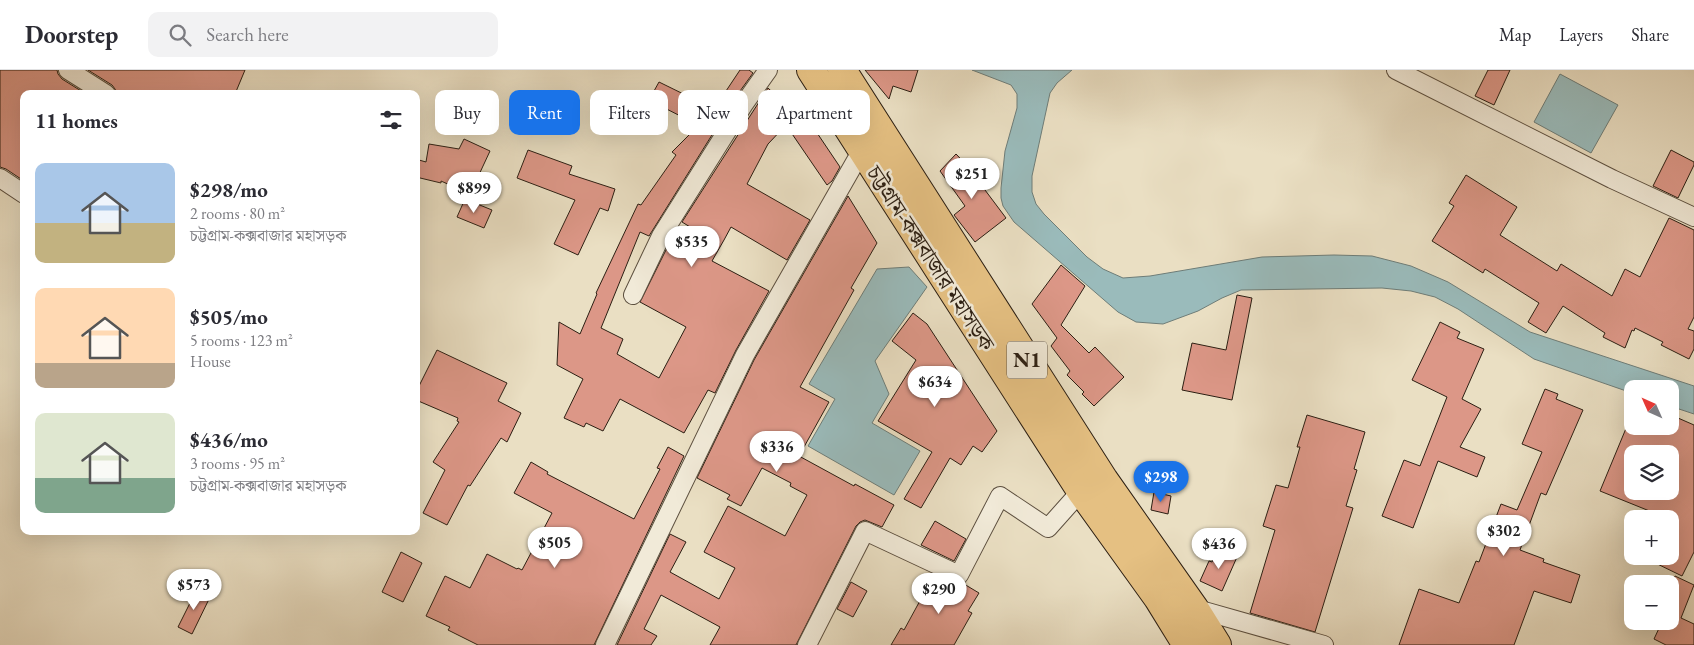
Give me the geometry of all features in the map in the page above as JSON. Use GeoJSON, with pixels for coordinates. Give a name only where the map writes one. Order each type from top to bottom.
{"type":"FeatureCollection","features":[{"type":"Feature","properties":{"kind":"highway","name":"চট্টগ্রাম-কক্সবাজার মহাসড়ক"},"geometry":{"type":"LineString","coordinates":[[811,70],[1081,491],[1158,598],[1179,641]]}},
{"type":"Feature","properties":{"kind":"highway","name":"চট্টগ্রাম-কক্সবাজার মহাসড়ক"},"geometry":{"type":"LineString","coordinates":[[842,70],[1104,480],[1218,645]]}},
{"type":"Feature","properties":{"kind":"street"},"geometry":{"type":"LineString","coordinates":[[68,70],[100,90]]}},
{"type":"Feature","properties":{"kind":"street"},"geometry":{"type":"LineString","coordinates":[[633,295],[661,236],[744,104],[768,70]]}},
{"type":"Feature","properties":{"kind":"street"},"geometry":{"type":"LineString","coordinates":[[1396,70],[1612,179],[1694,218]]}},
{"type":"Feature","properties":{"kind":"street"},"geometry":{"type":"LineString","coordinates":[[605,645],[745,354],[862,150]]}},
{"type":"Feature","properties":{"kind":"street"},"geometry":{"type":"LineString","coordinates":[[0,178],[20,191]]}},
{"type":"Feature","properties":{"kind":"street"},"geometry":{"type":"LineString","coordinates":[[807,645],[865,531],[958,575],[1000,496],[1048,528],[1081,491]]}},
{"type":"Feature","properties":{"kind":"street"},"geometry":{"type":"LineString","coordinates":[[1158,598],[1324,645]]}},
{"type":"Feature","properties":{"kind":"water"},"geometry":{"type":"Polygon","coordinates":[[[972,70],[1072,70],[1057,83],[1050,93],[1032,176],[1032,192],[1036,204],[1044,214],[1087,257],[1103,269],[1123,278],[1150,276],[1262,257],[1372,256],[1411,266],[1448,282],[1530,332],[1676,380],[1624,380],[1624,390],[1534,359],[1458,309],[1435,297],[1411,291],[1382,288],[1241,290],[1198,311],[1163,324],[1136,322],[1118,312],[1014,222],[1003,206],[1001,188],[1005,151],[1017,108],[1017,94],[1011,85],[972,70]]]}},
{"type":"Feature","properties":{"kind":"water"},"geometry":{"type":"Polygon","coordinates":[[[1560,74],[1618,105],[1591,153],[1534,122],[1560,74]]]}},
{"type":"Feature","properties":{"kind":"water"},"geometry":{"type":"Polygon","coordinates":[[[909,267],[927,287],[875,361],[889,394],[872,423],[920,451],[894,495],[808,446],[835,399],[809,384],[877,269],[909,267]]]}},
{"type":"Feature","properties":{"kind":"water"},"geometry":{"type":"Polygon","coordinates":[[[1679,381],[1694,386],[1694,414],[1679,409],[1679,381]]]}},
{"type":"Feature","properties":{"kind":"building"},"geometry":{"type":"Polygon","coordinates":[[[0,70],[57,70],[62,79],[80,90],[20,90],[20,178],[0,167],[0,70]]]}},
{"type":"Feature","properties":{"kind":"building"},"geometry":{"type":"Polygon","coordinates":[[[88,70],[245,70],[237,90],[115,90],[112,85],[88,70]]]}},
{"type":"Feature","properties":{"kind":"building"},"geometry":{"type":"Polygon","coordinates":[[[740,70],[749,70],[753,73],[741,90],[727,90],[740,70]]]}},
{"type":"Feature","properties":{"kind":"building"},"geometry":{"type":"Polygon","coordinates":[[[865,70],[918,70],[911,92],[893,86],[889,99],[865,70]]]}},
{"type":"Feature","properties":{"kind":"building"},"geometry":{"type":"Polygon","coordinates":[[[1488,70],[1510,70],[1494,105],[1475,96],[1488,70]]]}},
{"type":"Feature","properties":{"kind":"building"},"geometry":{"type":"Polygon","coordinates":[[[659,82],[678,91],[678,115],[668,110],[668,90],[655,90],[659,82]]]}},
{"type":"Feature","properties":{"kind":"building"},"geometry":{"type":"Polygon","coordinates":[[[758,104],[758,135],[777,135],[768,144],[747,184],[810,220],[787,260],[731,227],[712,261],[769,291],[736,350],[715,393],[708,390],[684,433],[620,399],[603,431],[586,423],[584,427],[564,418],[583,379],[557,365],[559,322],[580,334],[596,293],[638,204],[641,205],[676,155],[672,152],[689,135],[712,135],[649,236],[640,232],[601,328],[623,339],[617,354],[659,378],[686,327],[640,302],[667,248],[690,260],[703,235],[682,222],[738,135],[748,135],[748,119],[758,104]]]}},
{"type":"Feature","properties":{"kind":"building"},"geometry":{"type":"Polygon","coordinates":[[[793,135],[818,135],[840,167],[832,181],[827,185],[793,135]]]}},
{"type":"Feature","properties":{"kind":"building"},"geometry":{"type":"Polygon","coordinates":[[[464,139],[490,151],[470,194],[441,181],[441,183],[420,178],[420,160],[426,162],[429,144],[459,149],[464,139]]]}},
{"type":"Feature","properties":{"kind":"building"},"geometry":{"type":"Polygon","coordinates":[[[528,150],[572,166],[569,174],[615,189],[608,211],[600,208],[578,255],[554,244],[575,200],[517,178],[528,150]]]}},
{"type":"Feature","properties":{"kind":"building"},"geometry":{"type":"Polygon","coordinates":[[[1671,150],[1694,162],[1678,198],[1653,186],[1671,150]]]}},
{"type":"Feature","properties":{"kind":"building"},"geometry":{"type":"Polygon","coordinates":[[[956,154],[981,180],[979,182],[1006,218],[975,242],[954,215],[965,206],[940,171],[956,154]]]}},
{"type":"Feature","properties":{"kind":"building"},"geometry":{"type":"Polygon","coordinates":[[[1466,175],[1517,207],[1500,235],[1557,271],[1561,264],[1612,296],[1625,269],[1640,277],[1669,218],[1694,230],[1694,317],[1688,329],[1694,331],[1694,349],[1689,359],[1661,345],[1663,342],[1635,328],[1634,331],[1632,330],[1625,348],[1603,337],[1605,333],[1563,306],[1546,333],[1528,322],[1539,303],[1485,269],[1483,273],[1432,241],[1454,206],[1449,203],[1466,175]]]}},
{"type":"Feature","properties":{"kind":"building"},"geometry":{"type":"Polygon","coordinates":[[[848,196],[877,243],[851,288],[854,290],[800,387],[829,402],[799,456],[894,505],[882,527],[865,520],[856,526],[796,645],[710,645],[720,627],[661,595],[644,629],[657,636],[651,645],[617,645],[670,534],[686,542],[670,572],[719,599],[735,568],[704,552],[728,506],[785,536],[807,495],[790,486],[791,483],[762,468],[741,506],[727,499],[730,495],[697,478],[754,360],[848,196]]]}},
{"type":"Feature","properties":{"kind":"building"},"geometry":{"type":"Polygon","coordinates":[[[465,199],[492,210],[484,228],[457,217],[465,199]]]}},
{"type":"Feature","properties":{"kind":"building"},"geometry":{"type":"Polygon","coordinates":[[[1061,265],[1085,286],[1061,325],[1089,353],[1095,347],[1124,377],[1094,406],[1082,394],[1084,392],[1067,375],[1070,371],[1051,346],[1057,338],[1032,304],[1061,265]]]}},
{"type":"Feature","properties":{"kind":"building"},"geometry":{"type":"Polygon","coordinates":[[[1237,295],[1252,298],[1232,400],[1182,390],[1192,343],[1226,350],[1237,295]]]}},
{"type":"Feature","properties":{"kind":"building"},"geometry":{"type":"Polygon","coordinates":[[[913,313],[927,324],[997,431],[982,452],[973,446],[961,465],[950,458],[921,508],[904,499],[932,452],[878,421],[916,360],[892,341],[913,313]]]}},
{"type":"Feature","properties":{"kind":"building"},"geometry":{"type":"Polygon","coordinates":[[[1440,322],[1460,332],[1457,338],[1484,349],[1462,399],[1481,409],[1460,447],[1485,457],[1477,477],[1438,461],[1413,528],[1382,516],[1404,460],[1420,466],[1447,397],[1412,380],[1440,322]]]}},
{"type":"Feature","properties":{"kind":"building"},"geometry":{"type":"Polygon","coordinates":[[[437,350],[507,383],[498,401],[521,413],[507,442],[501,438],[470,486],[468,485],[447,525],[423,513],[445,470],[433,462],[459,422],[457,421],[458,418],[420,402],[420,384],[437,350]]]}},
{"type":"Feature","properties":{"kind":"building"},"geometry":{"type":"Polygon","coordinates":[[[1545,389],[1558,394],[1556,399],[1583,410],[1546,495],[1541,493],[1520,550],[1544,559],[1543,562],[1580,575],[1571,603],[1534,591],[1514,645],[1399,645],[1419,589],[1459,603],[1476,561],[1479,562],[1501,504],[1517,510],[1542,452],[1522,444],[1545,389]]]}},
{"type":"Feature","properties":{"kind":"building"},"geometry":{"type":"Polygon","coordinates":[[[1307,415],[1365,432],[1354,469],[1357,470],[1346,506],[1353,508],[1315,632],[1250,613],[1275,530],[1263,526],[1276,485],[1288,488],[1300,447],[1297,447],[1307,415]]]}},
{"type":"Feature","properties":{"kind":"building"},"geometry":{"type":"Polygon","coordinates":[[[1679,418],[1694,425],[1694,552],[1682,576],[1659,565],[1679,565],[1679,510],[1647,510],[1600,491],[1624,433],[1624,435],[1679,435],[1679,418]]]}},
{"type":"Feature","properties":{"kind":"building"},"geometry":{"type":"Polygon","coordinates":[[[668,447],[684,456],[594,645],[478,645],[448,630],[450,627],[426,616],[445,576],[470,588],[487,554],[522,570],[552,513],[514,493],[531,462],[548,472],[547,474],[634,519],[660,469],[657,468],[668,447]]]}},
{"type":"Feature","properties":{"kind":"building"},"geometry":{"type":"Polygon","coordinates":[[[1154,492],[1171,496],[1168,514],[1151,510],[1154,492]]]}},
{"type":"Feature","properties":{"kind":"building"},"geometry":{"type":"Polygon","coordinates":[[[935,521],[966,539],[954,561],[921,545],[935,521]]]}},
{"type":"Feature","properties":{"kind":"building"},"geometry":{"type":"Polygon","coordinates":[[[1218,549],[1237,557],[1222,591],[1200,581],[1209,561],[1212,562],[1218,549]]]}},
{"type":"Feature","properties":{"kind":"building"},"geometry":{"type":"Polygon","coordinates":[[[401,552],[422,563],[403,602],[382,592],[401,552]]]}},
{"type":"Feature","properties":{"kind":"building"},"geometry":{"type":"Polygon","coordinates":[[[934,575],[955,585],[964,584],[979,593],[968,611],[972,613],[954,645],[891,645],[901,628],[904,630],[934,575]]]}},
{"type":"Feature","properties":{"kind":"building"},"geometry":{"type":"Polygon","coordinates":[[[1679,578],[1694,585],[1681,618],[1694,624],[1694,645],[1666,645],[1654,639],[1658,630],[1679,630],[1679,578]]]}},
{"type":"Feature","properties":{"kind":"building"},"geometry":{"type":"Polygon","coordinates":[[[851,582],[867,591],[853,617],[837,609],[851,582]]]}},
{"type":"Feature","properties":{"kind":"building"},"geometry":{"type":"Polygon","coordinates":[[[197,589],[211,595],[192,634],[178,627],[197,589]]]}}]}
